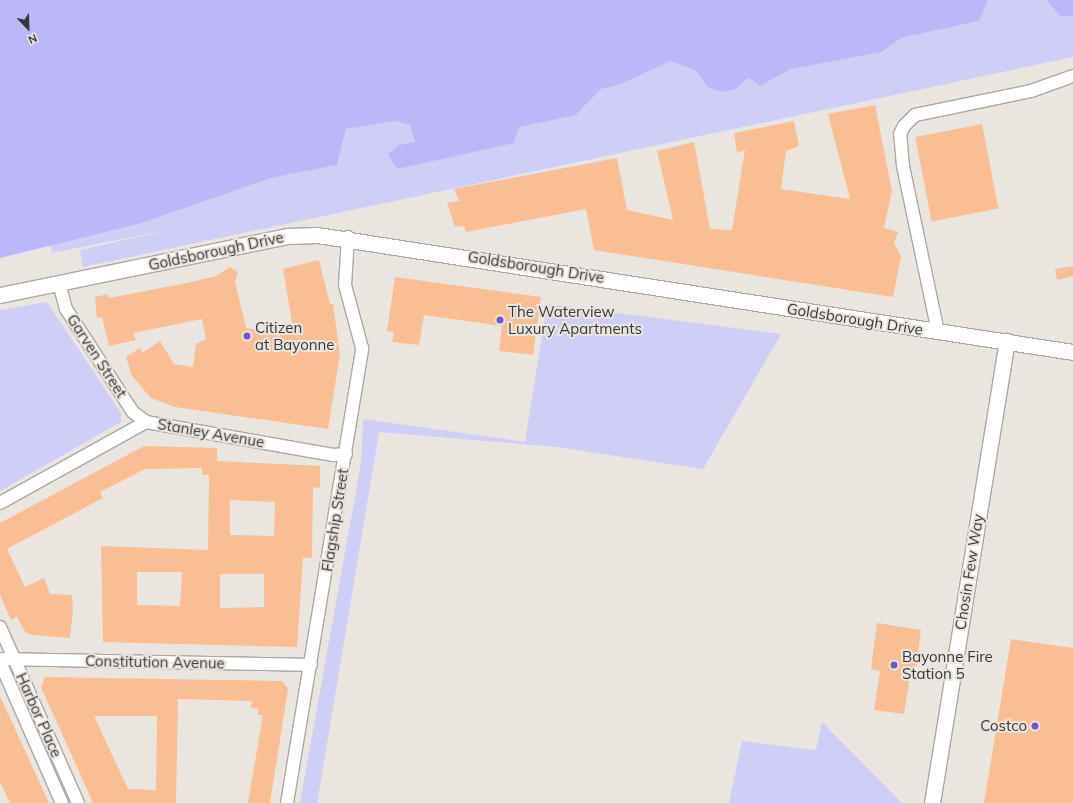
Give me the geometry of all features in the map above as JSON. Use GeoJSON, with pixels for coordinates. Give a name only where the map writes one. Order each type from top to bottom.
{"type":"FeatureCollection","features":[{"type":"Feature","properties":{"kind":"street"},"geometry":{"type":"LineString","coordinates":[[938,332],[900,142],[904,126],[915,115],[1031,91],[1073,76]]}},
{"type":"Feature","properties":{"kind":"street","name":"Goldsborough Drive"},"geometry":{"type":"LineString","coordinates":[[0,295],[288,236],[348,237],[938,332],[1007,341],[1073,352]]}},
{"type":"Feature","properties":{"kind":"street","name":"Flagship Street"},"geometry":{"type":"LineString","coordinates":[[287,803],[346,454],[362,348],[345,290],[348,237]]}},
{"type":"Feature","properties":{"kind":"street","name":"Garven Street"},"geometry":{"type":"LineString","coordinates":[[59,283],[68,313],[133,412],[146,422]]}},
{"type":"Feature","properties":{"kind":"street","name":"Chosin Few Way"},"geometry":{"type":"LineString","coordinates":[[932,803],[1007,341]]}},
{"type":"Feature","properties":{"kind":"street","name":"Stanley Avenue"},"geometry":{"type":"LineString","coordinates":[[0,503],[146,422],[333,455],[346,454]]}},
{"type":"Feature","properties":{"kind":"street","name":"Harbor Place"},"geometry":{"type":"LineString","coordinates":[[0,627],[78,803]]}},
{"type":"Feature","properties":{"kind":"street","name":"Constitution Avenue"},"geometry":{"type":"LineString","coordinates":[[0,660],[311,665]]}},
{"type":"Feature","properties":{"kind":"street","name":"Harbor Place"},"geometry":{"type":"LineString","coordinates":[[0,660],[62,803]]}},
{"type":"Feature","properties":{"kind":"shaded area"},"geometry":{"type":"Polygon","coordinates":[[[0,0],[988,0],[979,21],[901,38],[882,52],[791,69],[760,86],[749,78],[734,90],[721,92],[707,87],[696,71],[671,61],[619,85],[601,89],[576,115],[519,127],[514,143],[397,169],[388,154],[399,145],[415,142],[410,125],[395,121],[346,129],[337,165],[271,178],[142,223],[0,258],[0,0]]]}},
{"type":"Feature","properties":{"kind":"shaded area"},"geometry":{"type":"Polygon","coordinates":[[[988,0],[1046,0],[1061,17],[1073,16],[1073,57],[83,267],[80,250],[173,229],[52,253],[50,243],[142,223],[271,178],[337,165],[346,129],[395,121],[410,124],[415,142],[399,145],[576,115],[601,89],[619,85],[671,61],[696,71],[707,87],[721,92],[734,90],[749,78],[760,86],[791,69],[882,52],[901,38],[979,21],[988,0]]]}},
{"type":"Feature","properties":{"kind":"shaded area"},"geometry":{"type":"Polygon","coordinates":[[[1046,0],[1073,0],[1073,16],[1061,17],[1046,0]]]}},
{"type":"Feature","properties":{"kind":"shaded area"},"geometry":{"type":"Polygon","coordinates":[[[47,302],[121,413],[121,422],[0,491],[0,310],[47,302]]]}},
{"type":"Feature","properties":{"kind":"shaded area"},"geometry":{"type":"Polygon","coordinates":[[[547,304],[781,334],[703,469],[556,447],[379,432],[317,803],[300,803],[361,463],[363,419],[525,442],[547,304]]]}},
{"type":"Feature","properties":{"kind":"shaded area"},"geometry":{"type":"Polygon","coordinates":[[[822,722],[902,803],[729,803],[742,741],[816,750],[822,722]]]}},
{"type":"Feature","properties":{"kind":"building"},"geometry":{"type":"Polygon","coordinates":[[[875,105],[892,191],[884,228],[898,232],[894,243],[901,256],[893,297],[594,250],[586,209],[466,232],[464,226],[455,227],[447,203],[459,201],[454,189],[617,158],[627,210],[673,220],[657,151],[694,142],[710,229],[732,230],[745,150],[737,153],[734,133],[794,121],[799,146],[786,151],[781,189],[850,199],[828,114],[875,105]]]}},
{"type":"Feature","properties":{"kind":"building"},"geometry":{"type":"Polygon","coordinates":[[[982,124],[998,208],[932,221],[915,137],[982,124]]]}},
{"type":"Feature","properties":{"kind":"building","name":"Citizen at Bayonne"},"geometry":{"type":"Polygon","coordinates":[[[319,260],[330,304],[333,304],[340,354],[328,429],[175,407],[151,398],[132,376],[126,357],[140,348],[142,353],[160,341],[174,364],[193,367],[196,344],[206,339],[202,319],[133,333],[136,340],[109,346],[102,317],[97,318],[95,297],[108,294],[109,298],[187,283],[216,276],[230,267],[238,272],[235,282],[246,328],[294,334],[283,269],[319,260]]]}},
{"type":"Feature","properties":{"kind":"building"},"geometry":{"type":"Polygon","coordinates":[[[1073,266],[1073,276],[1057,280],[1055,269],[1073,266]]]}},
{"type":"Feature","properties":{"kind":"building","name":"The Waterview Luxury Apartments"},"geometry":{"type":"Polygon","coordinates":[[[395,277],[541,297],[533,355],[499,351],[502,326],[424,315],[419,345],[392,342],[394,332],[387,331],[395,277]]]}},
{"type":"Feature","properties":{"kind":"building"},"geometry":{"type":"Polygon","coordinates":[[[144,446],[217,448],[217,461],[320,466],[320,488],[313,487],[312,558],[303,558],[297,647],[103,642],[101,546],[208,550],[209,475],[202,475],[202,468],[145,469],[100,492],[103,498],[7,549],[25,587],[44,578],[50,594],[72,595],[73,609],[70,638],[26,633],[17,617],[11,620],[0,595],[0,523],[144,446]],[[230,500],[230,535],[274,536],[275,502],[230,500]],[[137,572],[137,605],[180,606],[182,572],[137,572]],[[220,574],[220,608],[264,607],[264,574],[220,574]]]}},
{"type":"Feature","properties":{"kind":"building","name":"Bayonne Fire Station 5"},"geometry":{"type":"Polygon","coordinates":[[[877,623],[921,630],[915,677],[910,677],[904,714],[874,710],[880,671],[871,669],[877,623]]]}},
{"type":"Feature","properties":{"kind":"building","name":"Costco"},"geometry":{"type":"Polygon","coordinates":[[[1011,639],[1073,648],[1073,803],[984,803],[1011,639]]]}},
{"type":"Feature","properties":{"kind":"building"},"geometry":{"type":"Polygon","coordinates":[[[45,677],[282,681],[288,689],[270,803],[248,803],[263,715],[258,715],[258,709],[251,708],[252,701],[178,699],[176,803],[93,803],[41,687],[45,677]],[[94,716],[128,789],[156,790],[157,716],[94,716]]]}},
{"type":"Feature","properties":{"kind":"building"},"geometry":{"type":"Polygon","coordinates":[[[0,696],[49,803],[10,803],[0,782],[0,696]]]}},
{"type":"Feature","properties":{"kind":"place","name":"The Waterview Luxury Apartments"},"geometry":{"type":"Point","coordinates":[500,320]}},
{"type":"Feature","properties":{"kind":"place","name":"Citizen at Bayonne"},"geometry":{"type":"Point","coordinates":[247,336]}},
{"type":"Feature","properties":{"kind":"place","name":"Bayonne Fire Station 5"},"geometry":{"type":"Point","coordinates":[894,665]}},
{"type":"Feature","properties":{"kind":"place","name":"Costco"},"geometry":{"type":"Point","coordinates":[1035,726]}}]}
